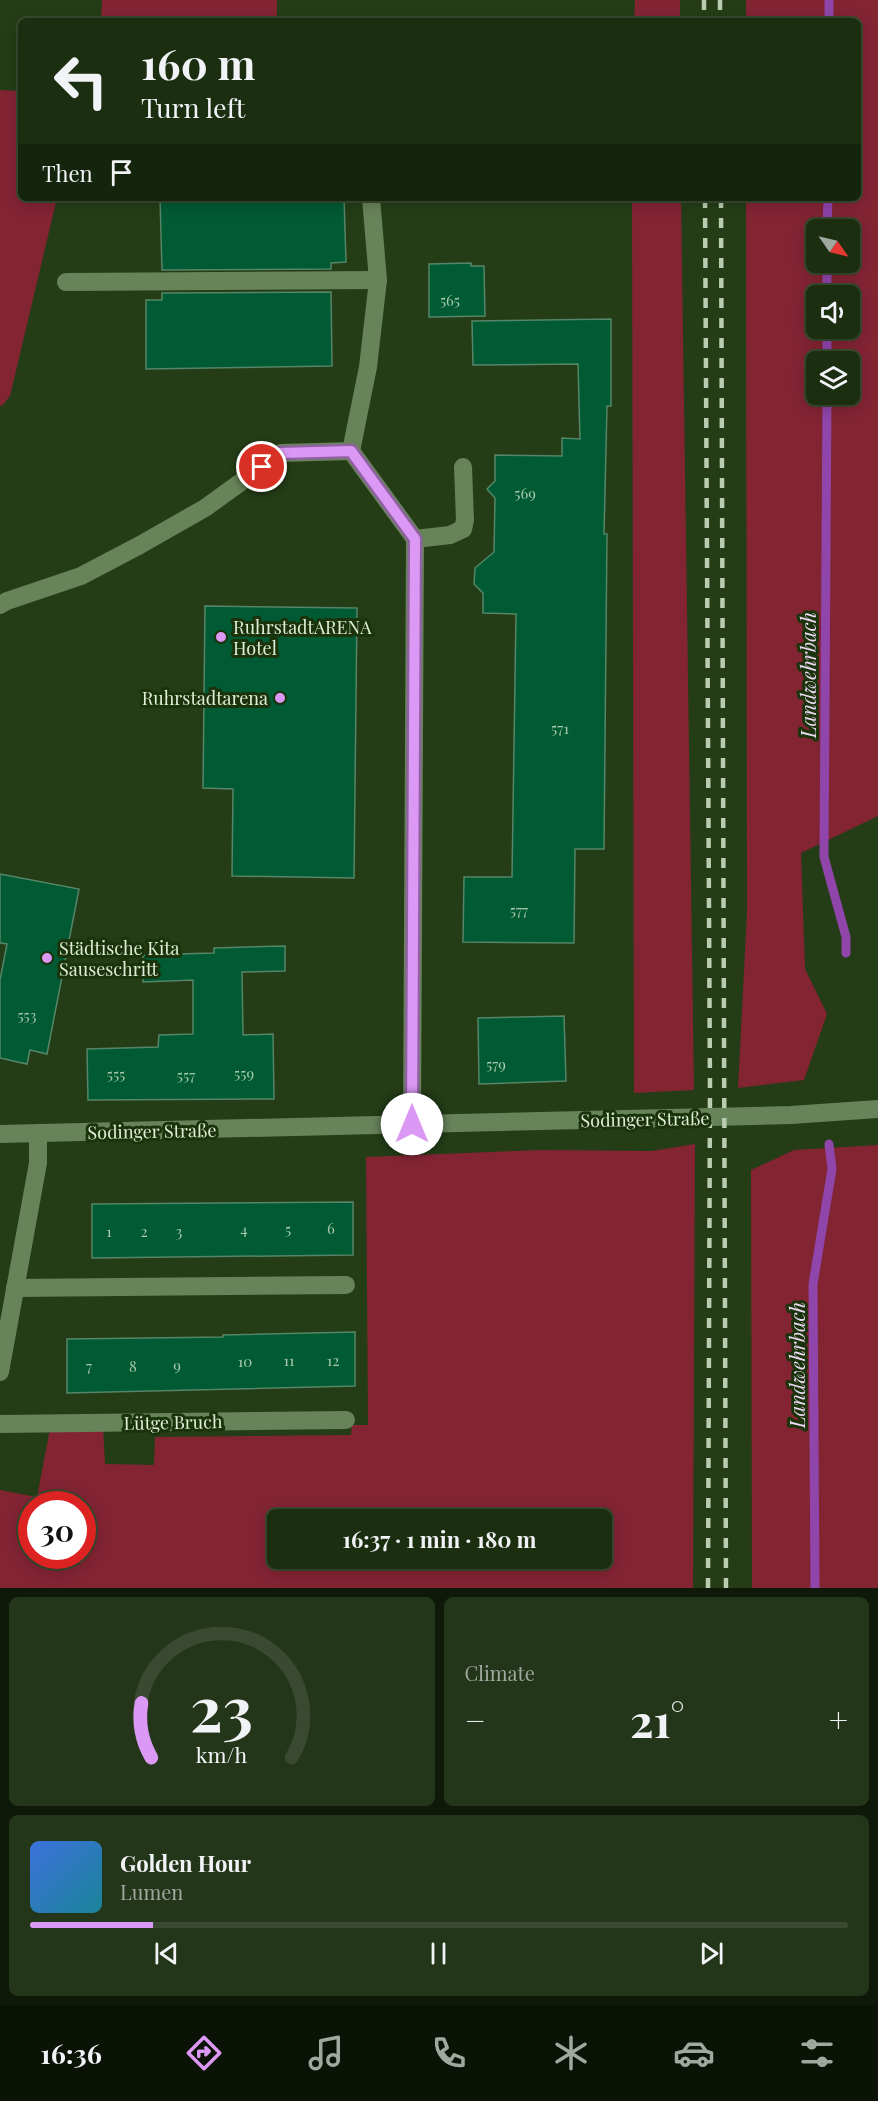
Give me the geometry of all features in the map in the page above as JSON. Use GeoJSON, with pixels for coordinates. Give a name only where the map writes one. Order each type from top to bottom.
{"type":"FeatureCollection","features":[{"type":"Feature","properties":{"kind":"street"},"geometry":{"type":"LineString","coordinates":[[371,201],[378,280],[368,367],[351,451],[415,539],[412,1124]]}},
{"type":"Feature","properties":{"kind":"street"},"geometry":{"type":"LineString","coordinates":[[66,282],[378,280]]}},
{"type":"Feature","properties":{"kind":"street"},"geometry":{"type":"LineString","coordinates":[[0,605],[7,600],[81,576],[140,545],[205,508],[281,453],[351,451]]}},
{"type":"Feature","properties":{"kind":"street"},"geometry":{"type":"LineString","coordinates":[[415,539],[450,535],[463,529],[465,520],[463,467]]}},
{"type":"Feature","properties":{"kind":"street","name":"Sodinger Straße"},"geometry":{"type":"LineString","coordinates":[[0,1134],[791,1115],[878,1109]]}},
{"type":"Feature","properties":{"kind":"street"},"geometry":{"type":"LineString","coordinates":[[0,1372],[38,1163],[38,1133]]}},
{"type":"Feature","properties":{"kind":"street"},"geometry":{"type":"LineString","coordinates":[[15,1288],[346,1285]]}},
{"type":"Feature","properties":{"kind":"street","name":"Lütge Bruch"},"geometry":{"type":"LineString","coordinates":[[0,1424],[346,1420]]}},
{"type":"Feature","properties":{"kind":"shaded area"},"geometry":{"type":"Polygon","coordinates":[[[102,0],[277,0],[277,18],[101,18],[102,0]]]}},
{"type":"Feature","properties":{"kind":"shaded area"},"geometry":{"type":"Polygon","coordinates":[[[635,0],[680,0],[680,18],[634,18],[635,0]]]}},
{"type":"Feature","properties":{"kind":"shaded area"},"geometry":{"type":"Polygon","coordinates":[[[746,0],[878,0],[878,816],[801,853],[805,969],[827,1014],[804,1080],[738,1088],[747,912],[746,201],[861,201],[861,18],[746,18],[746,0]]]}},
{"type":"Feature","properties":{"kind":"shaded area"},"geometry":{"type":"Polygon","coordinates":[[[0,90],[18,91],[18,201],[56,201],[10,396],[2,406],[0,405],[0,90]]]}},
{"type":"Feature","properties":{"kind":"shaded area"},"geometry":{"type":"Polygon","coordinates":[[[632,201],[681,201],[694,1090],[634,1093],[632,201]]]}},
{"type":"Feature","properties":{"kind":"shaded area"},"geometry":{"type":"Polygon","coordinates":[[[695,1144],[693,1588],[0,1588],[0,1490],[18,1493],[18,1569],[96,1569],[96,1491],[38,1491],[50,1429],[103,1428],[105,1464],[154,1465],[155,1437],[351,1435],[352,1425],[368,1425],[366,1157],[542,1150],[652,1151],[695,1144]]]}},
{"type":"Feature","properties":{"kind":"shaded area"},"geometry":{"type":"Polygon","coordinates":[[[878,1145],[878,1588],[752,1588],[751,1170],[794,1150],[878,1145]]]}},
{"type":"Feature","properties":{"kind":"building"},"geometry":{"type":"Polygon","coordinates":[[[160,201],[344,201],[346,262],[331,263],[331,269],[162,270],[160,201]]]}},
{"type":"Feature","properties":{"kind":"building"},"geometry":{"type":"Polygon","coordinates":[[[471,263],[471,266],[484,266],[485,316],[429,317],[429,264],[471,263]]]}},
{"type":"Feature","properties":{"kind":"building"},"geometry":{"type":"Polygon","coordinates":[[[331,292],[332,366],[146,369],[146,300],[162,300],[162,293],[331,292]]]}},
{"type":"Feature","properties":{"kind":"building"},"geometry":{"type":"Polygon","coordinates":[[[611,319],[611,406],[607,406],[604,534],[607,534],[604,849],[575,849],[574,943],[463,942],[464,877],[512,877],[516,614],[483,613],[483,593],[474,584],[475,568],[494,552],[495,498],[487,489],[495,481],[495,455],[562,456],[562,438],[580,439],[578,364],[473,365],[472,321],[611,319]]]}},
{"type":"Feature","properties":{"kind":"building","name":"Ruhrstadtarena"},"geometry":{"type":"Polygon","coordinates":[[[205,606],[357,608],[354,878],[232,876],[233,789],[203,788],[205,606]]]}},
{"type":"Feature","properties":{"kind":"building"},"geometry":{"type":"Polygon","coordinates":[[[0,874],[79,889],[47,1054],[30,1050],[27,1064],[0,1058],[0,980],[7,944],[0,943],[0,874]]]}},
{"type":"Feature","properties":{"kind":"building"},"geometry":{"type":"Polygon","coordinates":[[[285,946],[285,971],[242,972],[243,1035],[273,1034],[274,1099],[88,1100],[87,1049],[158,1047],[159,1035],[193,1034],[193,980],[143,982],[143,955],[214,953],[214,948],[285,946]]]}},
{"type":"Feature","properties":{"kind":"building"},"geometry":{"type":"Polygon","coordinates":[[[564,1016],[566,1081],[479,1084],[478,1018],[564,1016]]]}},
{"type":"Feature","properties":{"kind":"building"},"geometry":{"type":"Polygon","coordinates":[[[353,1202],[353,1255],[92,1258],[92,1204],[353,1202]]]}},
{"type":"Feature","properties":{"kind":"building"},"geometry":{"type":"Polygon","coordinates":[[[355,1332],[355,1386],[67,1393],[67,1339],[355,1332]]]}},
{"type":"Feature","properties":{"kind":"waterway","name":"Landwehrbach"},"geometry":{"type":"LineString","coordinates":[[829,0],[829,18]]}},
{"type":"Feature","properties":{"kind":"waterway","name":"Landwehrbach"},"geometry":{"type":"LineString","coordinates":[[827,219],[828,201]]}},
{"type":"Feature","properties":{"kind":"waterway","name":"Landwehrbach"},"geometry":{"type":"LineString","coordinates":[[827,273],[827,285]]}},
{"type":"Feature","properties":{"kind":"waterway","name":"Landwehrbach"},"geometry":{"type":"LineString","coordinates":[[827,339],[827,351]]}},
{"type":"Feature","properties":{"kind":"waterway","name":"Landwehrbach"},"geometry":{"type":"LineString","coordinates":[[827,405],[824,857],[846,937],[846,953]]}},
{"type":"Feature","properties":{"kind":"waterway","name":"Landwehrbach"},"geometry":{"type":"LineString","coordinates":[[815,1588],[813,1284],[832,1169],[829,1144]]}},
{"type":"Feature","properties":{"kind":"railway"},"geometry":{"type":"LineString","coordinates":[[704,0],[704,18]]}},
{"type":"Feature","properties":{"kind":"railway"},"geometry":{"type":"LineString","coordinates":[[720,0],[720,18]]}},
{"type":"Feature","properties":{"kind":"railway"},"geometry":{"type":"LineString","coordinates":[[705,201],[710,1089],[708,1588]]}},
{"type":"Feature","properties":{"kind":"railway"},"geometry":{"type":"LineString","coordinates":[[721,201],[726,1588]]}},
{"type":"Feature","properties":{"kind":"place","name":"RuhrstadtARENA Hotel"},"geometry":{"type":"Point","coordinates":[221,637]}},
{"type":"Feature","properties":{"kind":"place","name":"Ruhrstadtarena"},"geometry":{"type":"Point","coordinates":[280,698]}},
{"type":"Feature","properties":{"kind":"place","name":"Städtische Kita Sauseschritt"},"geometry":{"type":"Point","coordinates":[47,958]}},
{"type":"Feature","properties":{"kind":"route"},"geometry":{"type":"LineString","coordinates":[[262,467],[281,453],[351,451],[415,539],[412,1124]]}}]}
